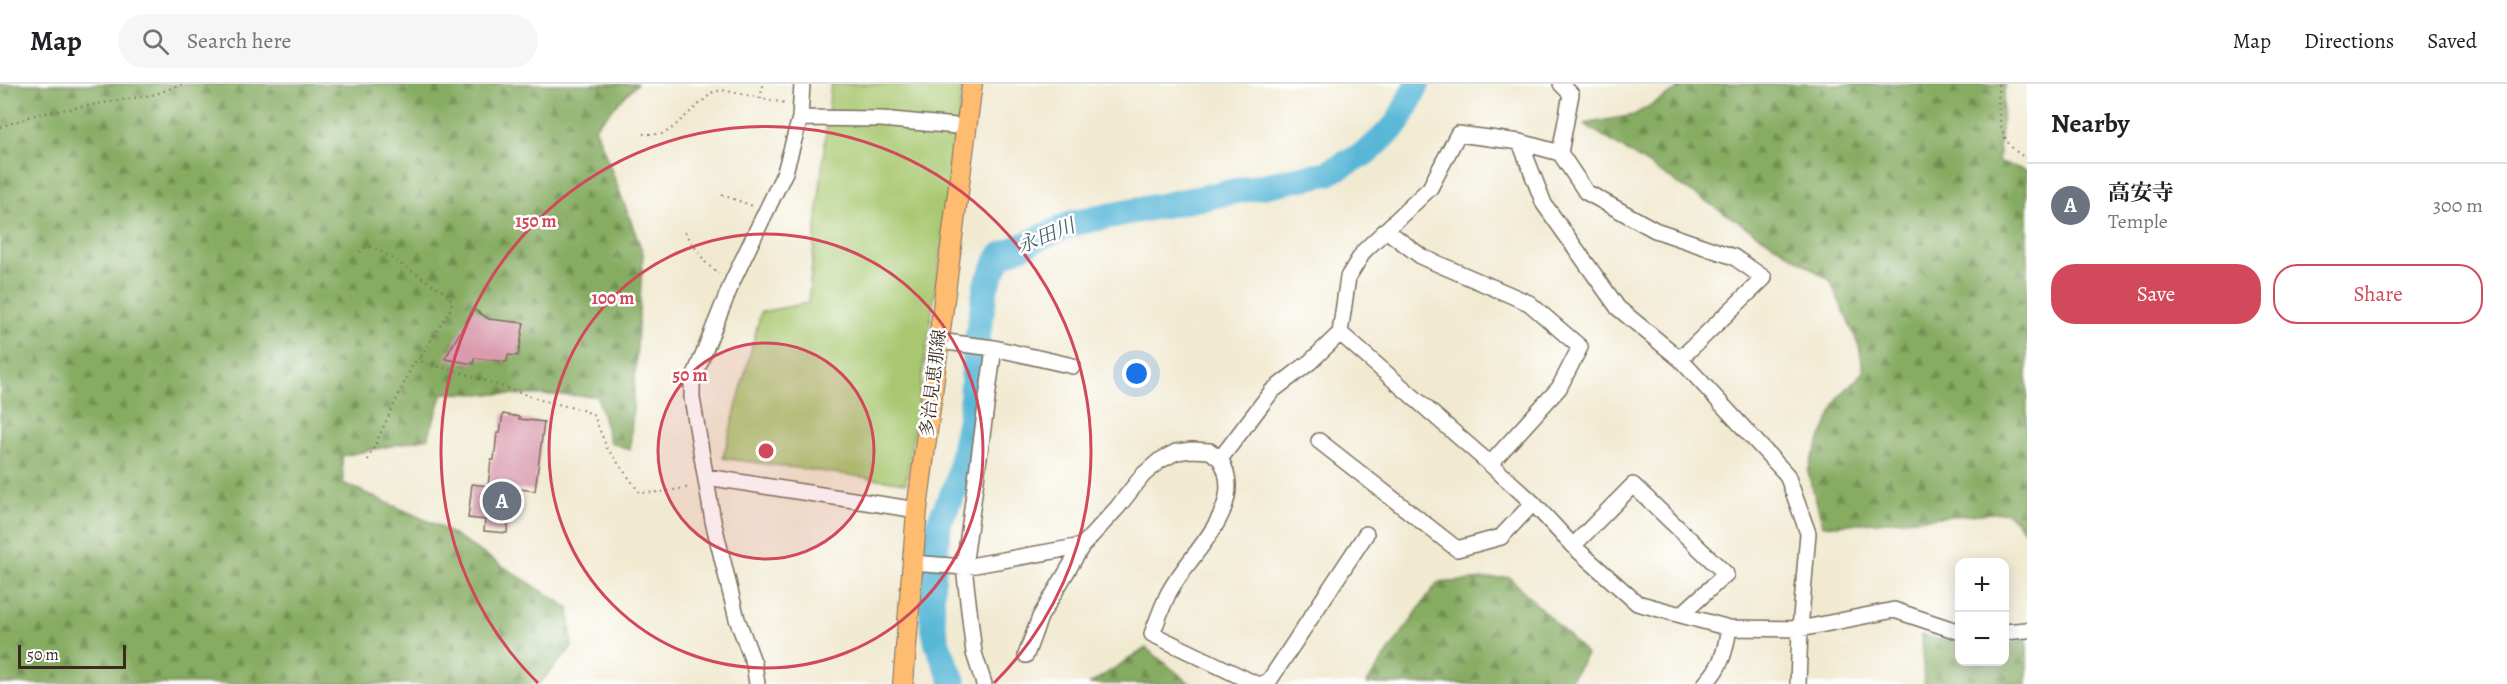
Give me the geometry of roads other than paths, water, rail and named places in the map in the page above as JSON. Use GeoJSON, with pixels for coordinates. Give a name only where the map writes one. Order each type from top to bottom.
{"type":"FeatureCollection","features":[{"type":"Feature","properties":{"kind":"main road","name":"多治見恵那線"},"geometry":{"type":"LineString","coordinates":[[903,684],[916,563],[917,510],[944,342],[972,84]]}},
{"type":"Feature","properties":{"kind":"street"},"geometry":{"type":"LineString","coordinates":[[757,684],[754,664],[735,610],[713,521],[692,399],[692,382],[733,280],[785,172],[801,111],[802,84]]}},
{"type":"Feature","properties":{"kind":"street"},"geometry":{"type":"LineString","coordinates":[[1560,153],[1571,94],[1561,84]]}},
{"type":"Feature","properties":{"kind":"street"},"geometry":{"type":"LineString","coordinates":[[801,111],[967,127]]}},
{"type":"Feature","properties":{"kind":"street"},"geometry":{"type":"LineString","coordinates":[[1220,459],[1272,391],[1310,362],[1340,333],[1348,278],[1364,251],[1430,188],[1458,134],[1520,142],[1560,153],[1586,192],[1655,230],[1734,257],[1764,278],[1680,360]]}},
{"type":"Feature","properties":{"kind":"street"},"geometry":{"type":"LineString","coordinates":[[1520,142],[1544,204],[1618,308],[1680,360],[1787,476],[1808,534],[1798,684]]}},
{"type":"Feature","properties":{"kind":"street"},"geometry":{"type":"LineString","coordinates":[[1386,230],[1422,257],[1529,303],[1580,347],[1559,388],[1490,464]]}},
{"type":"Feature","properties":{"kind":"street"},"geometry":{"type":"LineString","coordinates":[[1340,333],[1533,503],[1573,546],[1637,603],[1729,628],[1800,629],[1894,610],[1955,631]]}},
{"type":"Feature","properties":{"kind":"street"},"geometry":{"type":"LineString","coordinates":[[944,342],[991,348],[1073,366]]}},
{"type":"Feature","properties":{"kind":"street"},"geometry":{"type":"LineString","coordinates":[[984,684],[974,653],[960,568],[991,348]]}},
{"type":"Feature","properties":{"kind":"street"},"geometry":{"type":"LineString","coordinates":[[1319,441],[1457,549],[1501,537],[1533,503]]}},
{"type":"Feature","properties":{"kind":"street"},"geometry":{"type":"LineString","coordinates":[[1026,655],[1040,617],[1082,546],[1143,475],[1159,461],[1176,452],[1210,451],[1220,459],[1227,470],[1228,490],[1222,514],[1168,594],[1152,634],[1245,681],[1256,684]]}},
{"type":"Feature","properties":{"kind":"street"},"geometry":{"type":"LineString","coordinates":[[707,480],[917,510]]}},
{"type":"Feature","properties":{"kind":"street"},"geometry":{"type":"LineString","coordinates":[[1573,546],[1633,485],[1726,574],[1681,615]]}},
{"type":"Feature","properties":{"kind":"street"},"geometry":{"type":"LineString","coordinates":[[1262,684],[1269,681],[1366,534]]}},
{"type":"Feature","properties":{"kind":"street"},"geometry":{"type":"LineString","coordinates":[[916,563],[960,568],[1082,546]]}},
{"type":"Feature","properties":{"kind":"street"},"geometry":{"type":"LineString","coordinates":[[1705,684],[1717,670],[1725,653],[1729,628]]}},
{"type":"Feature","properties":{"kind":"street"},"geometry":{"type":"LineString","coordinates":[[2009,632],[2027,630]]}},
{"type":"Feature","properties":{"kind":"waterway","name":"永田川"},"geometry":{"type":"LineString","coordinates":[[954,684],[937,643],[932,618],[932,585],[939,523],[957,484],[971,413],[975,353],[986,286],[1000,256],[1073,223],[1328,173],[1369,151],[1398,123],[1417,84]]}},
{"type":"Feature","properties":{"kind":"place","name":"高安寺"},"geometry":{"type":"Point","coordinates":[502,501]}}]}
